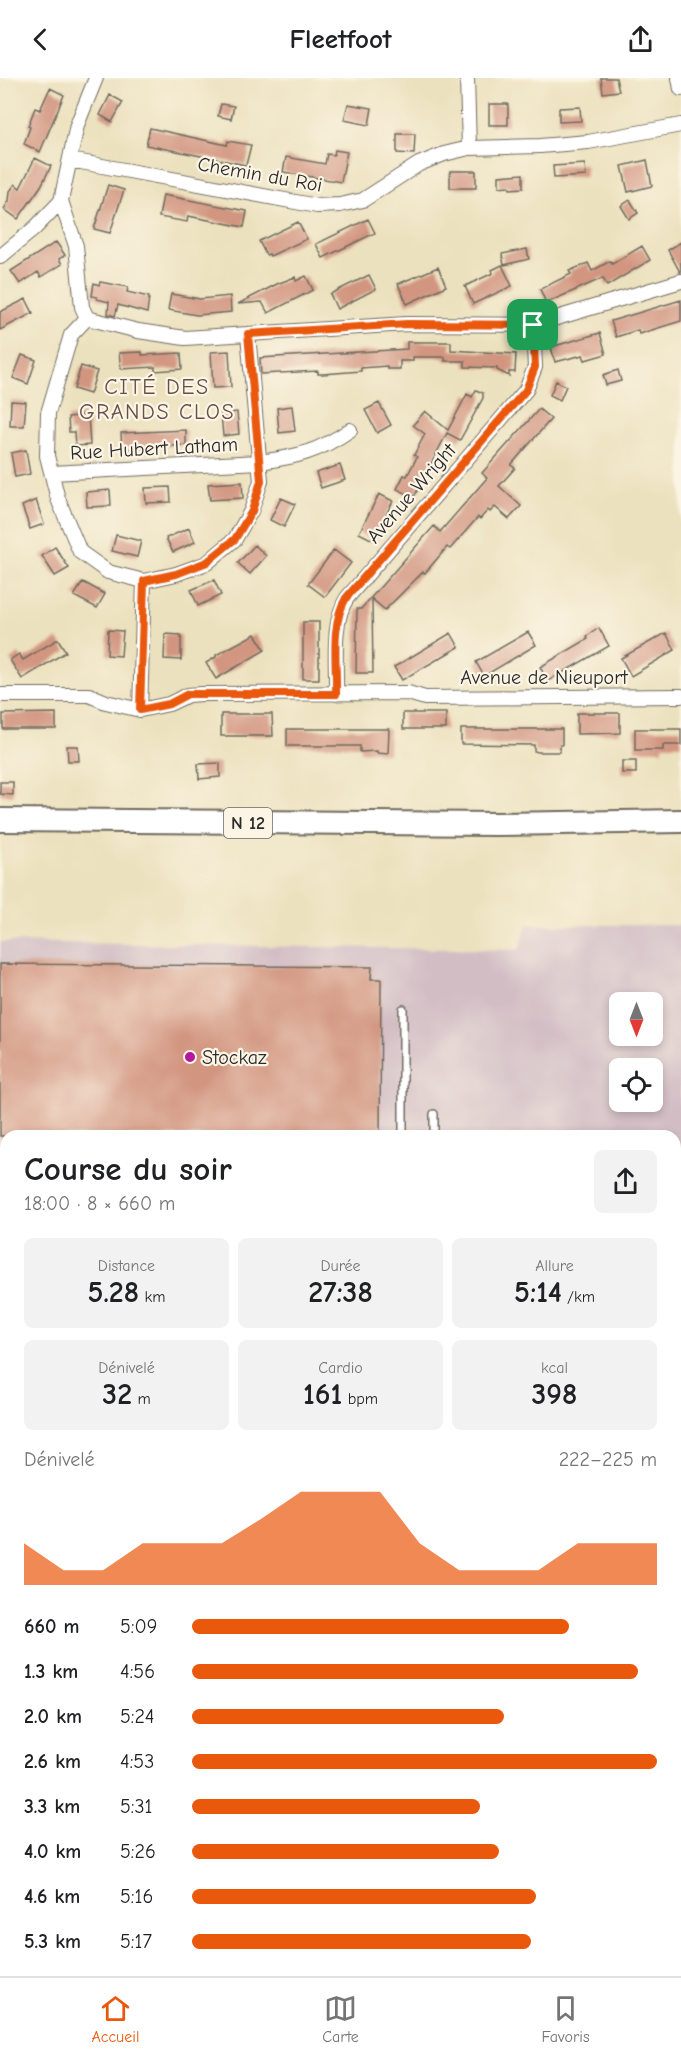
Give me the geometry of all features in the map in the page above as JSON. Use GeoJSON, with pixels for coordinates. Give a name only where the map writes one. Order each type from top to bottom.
{"type":"FeatureCollection","features":[{"type":"Feature","properties":{"kind":"main road","name":"N 12"},"geometry":{"type":"LineString","coordinates":[[0,820],[484,824],[681,821]]}},
{"type":"Feature","properties":{"kind":"main road","name":"N 12"},"geometry":{"type":"LineString","coordinates":[[596,822],[681,829]]}},
{"type":"Feature","properties":{"kind":"street"},"geometry":{"type":"LineString","coordinates":[[87,318],[82,307],[76,246],[61,201],[77,125],[96,78]]}},
{"type":"Feature","properties":{"kind":"street"},"geometry":{"type":"LineString","coordinates":[[467,78],[469,148]]}},
{"type":"Feature","properties":{"kind":"street"},"geometry":{"type":"LineString","coordinates":[[679,78],[681,89]]}},
{"type":"Feature","properties":{"kind":"street","name":"Chemin du Roi"},"geometry":{"type":"LineString","coordinates":[[70,160],[317,206],[340,205],[363,200],[419,164],[444,154],[469,148],[588,142],[681,125]]}},
{"type":"Feature","properties":{"kind":"street"},"geometry":{"type":"LineString","coordinates":[[0,257],[35,228],[61,201]]}},
{"type":"Feature","properties":{"kind":"street"},"geometry":{"type":"LineString","coordinates":[[87,318],[138,331],[185,338],[407,324],[533,325],[681,280]]}},
{"type":"Feature","properties":{"kind":"street"},"geometry":{"type":"LineString","coordinates":[[87,318],[71,335],[48,413],[47,456],[58,499],[80,552],[108,572],[144,581],[176,574],[207,562],[235,539],[252,511],[261,481],[248,334]]}},
{"type":"Feature","properties":{"kind":"street","name":"Avenue Wright"},"geometry":{"type":"LineString","coordinates":[[336,694],[337,627],[340,608],[526,390],[535,367],[533,325]]}},
{"type":"Feature","properties":{"kind":"street","name":"Rue Hubert Latham"},"geometry":{"type":"LineString","coordinates":[[52,473],[259,462],[293,458],[330,444],[350,430]]}},
{"type":"Feature","properties":{"kind":"street"},"geometry":{"type":"LineString","coordinates":[[140,710],[144,581]]}},
{"type":"Feature","properties":{"kind":"street","name":"Avenue de Nieuport"},"geometry":{"type":"LineString","coordinates":[[0,695],[89,694],[106,702],[140,710],[169,704],[188,694],[408,693],[421,690],[681,687]]}},
{"type":"Feature","properties":{"kind":"street","name":"Avenue de Nieuport"},"geometry":{"type":"LineString","coordinates":[[408,693],[425,698],[681,696]]}},
{"type":"Feature","properties":{"kind":"lane"},"geometry":{"type":"LineString","coordinates":[[403,1009],[403,1130]]}},
{"type":"Feature","properties":{"kind":"lane"},"geometry":{"type":"LineString","coordinates":[[434,1114],[434,1130]]}},
{"type":"Feature","properties":{"kind":"shaded area"},"geometry":{"type":"Polygon","coordinates":[[[527,925],[681,925],[681,1130],[0,1130],[0,942],[519,950],[527,925]]]}},
{"type":"Feature","properties":{"kind":"building"},"geometry":{"type":"Polygon","coordinates":[[[601,78],[616,78],[619,91],[603,93],[601,78]]]}},
{"type":"Feature","properties":{"kind":"building"},"geometry":{"type":"Polygon","coordinates":[[[50,88],[64,95],[40,152],[24,144],[35,108],[40,110],[50,88]]]}},
{"type":"Feature","properties":{"kind":"building"},"geometry":{"type":"Polygon","coordinates":[[[110,95],[123,102],[112,122],[100,115],[110,95]]]}},
{"type":"Feature","properties":{"kind":"building"},"geometry":{"type":"Polygon","coordinates":[[[221,104],[234,106],[231,119],[218,116],[221,104]]]}},
{"type":"Feature","properties":{"kind":"building"},"geometry":{"type":"Polygon","coordinates":[[[348,104],[372,108],[369,125],[344,120],[348,104]]]}},
{"type":"Feature","properties":{"kind":"building"},"geometry":{"type":"Polygon","coordinates":[[[489,104],[508,104],[508,125],[489,125],[489,104]]]}},
{"type":"Feature","properties":{"kind":"building"},"geometry":{"type":"Polygon","coordinates":[[[580,107],[581,121],[559,122],[559,108],[580,107]]]}},
{"type":"Feature","properties":{"kind":"building"},"geometry":{"type":"Polygon","coordinates":[[[150,128],[227,145],[228,141],[251,145],[246,165],[146,145],[150,128]]]}},
{"type":"Feature","properties":{"kind":"building"},"geometry":{"type":"Polygon","coordinates":[[[397,134],[415,134],[414,154],[397,153],[397,134]]]}},
{"type":"Feature","properties":{"kind":"building"},"geometry":{"type":"Polygon","coordinates":[[[335,150],[347,152],[341,182],[283,172],[286,157],[325,164],[327,154],[334,155],[335,150]]]}},
{"type":"Feature","properties":{"kind":"building"},"geometry":{"type":"Polygon","coordinates":[[[35,158],[51,166],[41,186],[18,219],[4,209],[9,201],[10,191],[15,184],[20,188],[35,158]]]}},
{"type":"Feature","properties":{"kind":"building"},"geometry":{"type":"Polygon","coordinates":[[[647,160],[652,186],[628,192],[622,166],[647,160]]]}},
{"type":"Feature","properties":{"kind":"building"},"geometry":{"type":"Polygon","coordinates":[[[585,164],[586,176],[554,178],[553,166],[585,164]]]}},
{"type":"Feature","properties":{"kind":"building"},"geometry":{"type":"Polygon","coordinates":[[[450,171],[476,171],[476,188],[450,188],[450,171]]]}},
{"type":"Feature","properties":{"kind":"building"},"geometry":{"type":"Polygon","coordinates":[[[523,174],[523,188],[499,187],[499,176],[523,174]]]}},
{"type":"Feature","properties":{"kind":"building"},"geometry":{"type":"Polygon","coordinates":[[[108,185],[124,190],[110,233],[94,229],[108,185]]]}},
{"type":"Feature","properties":{"kind":"building"},"geometry":{"type":"Polygon","coordinates":[[[163,195],[247,211],[244,227],[188,216],[187,222],[159,217],[163,195]]]}},
{"type":"Feature","properties":{"kind":"building"},"geometry":{"type":"Polygon","coordinates":[[[630,200],[638,213],[629,219],[621,206],[630,200]]]}},
{"type":"Feature","properties":{"kind":"building"},"geometry":{"type":"Polygon","coordinates":[[[368,219],[375,233],[323,258],[316,244],[368,219]]]}},
{"type":"Feature","properties":{"kind":"building"},"geometry":{"type":"Polygon","coordinates":[[[298,222],[307,239],[270,256],[266,255],[259,241],[298,222]]]}},
{"type":"Feature","properties":{"kind":"building"},"geometry":{"type":"Polygon","coordinates":[[[56,242],[65,255],[59,259],[62,264],[41,277],[38,272],[20,284],[11,271],[56,242]]]}},
{"type":"Feature","properties":{"kind":"building"},"geometry":{"type":"Polygon","coordinates":[[[681,242],[681,272],[680,272],[668,250],[681,242]]]}},
{"type":"Feature","properties":{"kind":"building"},"geometry":{"type":"Polygon","coordinates":[[[642,246],[650,260],[607,286],[603,278],[546,303],[540,289],[571,274],[569,271],[588,263],[592,271],[610,261],[612,264],[642,246]]]}},
{"type":"Feature","properties":{"kind":"building"},"geometry":{"type":"Polygon","coordinates":[[[527,249],[529,259],[504,265],[502,254],[527,249]]]}},
{"type":"Feature","properties":{"kind":"building"},"geometry":{"type":"Polygon","coordinates":[[[502,265],[512,286],[473,304],[465,286],[493,273],[492,270],[502,265]]]}},
{"type":"Feature","properties":{"kind":"building"},"geometry":{"type":"Polygon","coordinates":[[[438,267],[446,286],[407,304],[398,284],[438,267]]]}},
{"type":"Feature","properties":{"kind":"building"},"geometry":{"type":"Polygon","coordinates":[[[369,275],[376,289],[337,309],[330,294],[369,275]]]}},
{"type":"Feature","properties":{"kind":"building"},"geometry":{"type":"Polygon","coordinates":[[[306,276],[313,290],[268,313],[262,302],[238,304],[277,284],[295,277],[296,281],[306,276]]]}},
{"type":"Feature","properties":{"kind":"building"},"geometry":{"type":"Polygon","coordinates":[[[100,282],[128,287],[127,292],[149,297],[147,313],[118,305],[115,316],[108,314],[109,302],[92,296],[94,283],[99,285],[100,282]]]}},
{"type":"Feature","properties":{"kind":"building"},"geometry":{"type":"Polygon","coordinates":[[[171,294],[200,299],[230,296],[231,312],[197,315],[168,310],[171,294]]]}},
{"type":"Feature","properties":{"kind":"building"},"geometry":{"type":"Polygon","coordinates":[[[26,299],[33,313],[0,330],[0,312],[26,299]]]}},
{"type":"Feature","properties":{"kind":"building"},"geometry":{"type":"Polygon","coordinates":[[[681,300],[681,321],[639,334],[638,330],[616,337],[611,321],[681,300]]]}},
{"type":"Feature","properties":{"kind":"building"},"geometry":{"type":"Polygon","coordinates":[[[600,333],[606,354],[585,360],[583,355],[555,362],[551,347],[600,333]]]}},
{"type":"Feature","properties":{"kind":"building"},"geometry":{"type":"Polygon","coordinates":[[[407,342],[451,342],[451,350],[516,354],[515,372],[509,372],[509,376],[497,368],[465,367],[465,361],[445,361],[445,357],[413,357],[413,361],[400,361],[400,369],[387,369],[387,366],[323,374],[318,374],[318,371],[261,374],[260,358],[407,349],[407,342]]]}},
{"type":"Feature","properties":{"kind":"building"},"geometry":{"type":"Polygon","coordinates":[[[229,351],[231,387],[213,388],[211,352],[229,351]]]}},
{"type":"Feature","properties":{"kind":"building"},"geometry":{"type":"Polygon","coordinates":[[[142,352],[142,355],[181,353],[182,369],[155,371],[155,367],[121,369],[119,353],[142,352]]]}},
{"type":"Feature","properties":{"kind":"building"},"geometry":{"type":"Polygon","coordinates":[[[22,355],[36,360],[28,384],[13,378],[22,355]]]}},
{"type":"Feature","properties":{"kind":"building"},"geometry":{"type":"Polygon","coordinates":[[[81,366],[97,371],[90,394],[74,389],[81,366]]]}},
{"type":"Feature","properties":{"kind":"building"},"geometry":{"type":"Polygon","coordinates":[[[618,370],[621,381],[606,385],[603,375],[618,370]]]}},
{"type":"Feature","properties":{"kind":"building"},"geometry":{"type":"Polygon","coordinates":[[[556,381],[566,386],[560,400],[550,395],[556,381]]]}},
{"type":"Feature","properties":{"kind":"building"},"geometry":{"type":"Polygon","coordinates":[[[476,390],[483,393],[483,398],[460,440],[447,433],[414,497],[397,489],[417,457],[414,455],[425,434],[413,425],[425,411],[448,430],[467,394],[472,397],[476,390]]]}},
{"type":"Feature","properties":{"kind":"building"},"geometry":{"type":"Polygon","coordinates":[[[11,401],[26,402],[24,426],[10,426],[11,401]]]}},
{"type":"Feature","properties":{"kind":"building"},"geometry":{"type":"Polygon","coordinates":[[[379,403],[391,425],[377,433],[365,410],[379,403]]]}},
{"type":"Feature","properties":{"kind":"building"},"geometry":{"type":"Polygon","coordinates":[[[292,406],[295,431],[279,433],[277,408],[292,406]]]}},
{"type":"Feature","properties":{"kind":"building"},"geometry":{"type":"Polygon","coordinates":[[[539,409],[551,419],[511,465],[515,468],[499,486],[521,506],[509,519],[495,507],[490,512],[488,510],[480,519],[478,517],[450,549],[447,547],[425,573],[423,572],[385,610],[372,599],[373,673],[356,673],[357,609],[361,609],[434,526],[440,532],[487,478],[482,473],[539,409]]]}},
{"type":"Feature","properties":{"kind":"building"},"geometry":{"type":"Polygon","coordinates":[[[237,412],[239,434],[223,436],[221,414],[237,412]]]}},
{"type":"Feature","properties":{"kind":"building"},"geometry":{"type":"Polygon","coordinates":[[[88,415],[90,445],[75,446],[74,432],[69,432],[68,417],[88,415]]]}},
{"type":"Feature","properties":{"kind":"building"},"geometry":{"type":"Polygon","coordinates":[[[186,430],[186,445],[122,449],[121,433],[186,430]]]}},
{"type":"Feature","properties":{"kind":"building"},"geometry":{"type":"Polygon","coordinates":[[[26,450],[30,474],[15,477],[11,453],[26,450]]]}},
{"type":"Feature","properties":{"kind":"building"},"geometry":{"type":"Polygon","coordinates":[[[340,465],[345,480],[321,488],[316,473],[340,465]]]}},
{"type":"Feature","properties":{"kind":"building"},"geometry":{"type":"Polygon","coordinates":[[[242,482],[243,498],[210,500],[208,484],[242,482]]]}},
{"type":"Feature","properties":{"kind":"building"},"geometry":{"type":"Polygon","coordinates":[[[170,487],[171,502],[146,503],[145,488],[170,487]]]}},
{"type":"Feature","properties":{"kind":"building"},"geometry":{"type":"Polygon","coordinates":[[[110,490],[111,506],[87,507],[86,492],[110,490]]]}},
{"type":"Feature","properties":{"kind":"building"},"geometry":{"type":"Polygon","coordinates":[[[379,494],[393,501],[373,540],[359,533],[379,494]]]}},
{"type":"Feature","properties":{"kind":"building"},"geometry":{"type":"Polygon","coordinates":[[[281,498],[295,504],[284,527],[270,520],[281,498]]]}},
{"type":"Feature","properties":{"kind":"building"},"geometry":{"type":"Polygon","coordinates":[[[36,500],[44,524],[30,529],[22,506],[36,500]]]}},
{"type":"Feature","properties":{"kind":"building"},"geometry":{"type":"Polygon","coordinates":[[[189,528],[195,542],[173,552],[166,538],[189,528]]]}},
{"type":"Feature","properties":{"kind":"building"},"geometry":{"type":"Polygon","coordinates":[[[116,535],[141,541],[137,557],[112,551],[116,535]]]}},
{"type":"Feature","properties":{"kind":"building"},"geometry":{"type":"Polygon","coordinates":[[[255,545],[266,556],[250,574],[238,563],[255,545]]]}},
{"type":"Feature","properties":{"kind":"building"},"geometry":{"type":"Polygon","coordinates":[[[55,547],[69,568],[55,576],[42,556],[55,547]]]}},
{"type":"Feature","properties":{"kind":"building"},"geometry":{"type":"Polygon","coordinates":[[[334,550],[351,563],[325,597],[308,584],[334,550]]]}},
{"type":"Feature","properties":{"kind":"building"},"geometry":{"type":"Polygon","coordinates":[[[214,580],[221,595],[198,606],[191,590],[214,580]]]}},
{"type":"Feature","properties":{"kind":"building"},"geometry":{"type":"Polygon","coordinates":[[[83,582],[105,594],[97,608],[74,596],[83,582]]]}},
{"type":"Feature","properties":{"kind":"building"},"geometry":{"type":"Polygon","coordinates":[[[303,622],[319,622],[319,679],[303,679],[303,622]]]}},
{"type":"Feature","properties":{"kind":"building"},"geometry":{"type":"Polygon","coordinates":[[[599,628],[609,646],[548,681],[540,667],[588,639],[587,636],[599,628]]]}},
{"type":"Feature","properties":{"kind":"building"},"geometry":{"type":"Polygon","coordinates":[[[108,630],[123,631],[121,656],[107,655],[108,630]]]}},
{"type":"Feature","properties":{"kind":"building"},"geometry":{"type":"Polygon","coordinates":[[[528,632],[536,645],[484,676],[476,662],[528,632]]]}},
{"type":"Feature","properties":{"kind":"building"},"geometry":{"type":"Polygon","coordinates":[[[451,633],[459,647],[402,680],[394,667],[451,633]]]}},
{"type":"Feature","properties":{"kind":"building"},"geometry":{"type":"Polygon","coordinates":[[[666,633],[675,650],[631,676],[621,658],[666,633]]]}},
{"type":"Feature","properties":{"kind":"building"},"geometry":{"type":"Polygon","coordinates":[[[165,634],[181,635],[181,660],[164,659],[165,634]]]}},
{"type":"Feature","properties":{"kind":"building"},"geometry":{"type":"Polygon","coordinates":[[[255,634],[265,650],[216,679],[206,663],[255,634]]]}},
{"type":"Feature","properties":{"kind":"building"},"geometry":{"type":"Polygon","coordinates":[[[58,639],[66,652],[22,679],[10,660],[19,654],[23,660],[58,639]]]}},
{"type":"Feature","properties":{"kind":"building"},"geometry":{"type":"Polygon","coordinates":[[[56,713],[56,729],[3,729],[3,714],[56,713]]]}},
{"type":"Feature","properties":{"kind":"building"},"geometry":{"type":"Polygon","coordinates":[[[403,713],[446,713],[446,729],[403,729],[403,713]]]}},
{"type":"Feature","properties":{"kind":"building"},"geometry":{"type":"Polygon","coordinates":[[[577,713],[620,713],[620,733],[577,734],[577,713]]]}},
{"type":"Feature","properties":{"kind":"building"},"geometry":{"type":"Polygon","coordinates":[[[221,714],[272,714],[273,736],[221,736],[221,714]]]}},
{"type":"Feature","properties":{"kind":"building"},"geometry":{"type":"Polygon","coordinates":[[[287,729],[389,729],[388,754],[377,753],[377,751],[360,752],[360,746],[287,746],[287,729]]]}},
{"type":"Feature","properties":{"kind":"building"},"geometry":{"type":"Polygon","coordinates":[[[461,729],[562,729],[562,745],[560,745],[560,752],[538,752],[534,751],[534,745],[461,744],[461,729]]]}},
{"type":"Feature","properties":{"kind":"building"},"geometry":{"type":"Polygon","coordinates":[[[635,729],[681,729],[681,745],[663,745],[663,750],[635,750],[635,729]]]}},
{"type":"Feature","properties":{"kind":"building"},"geometry":{"type":"Polygon","coordinates":[[[67,746],[78,746],[79,761],[68,761],[67,746]]]}},
{"type":"Feature","properties":{"kind":"building"},"geometry":{"type":"Polygon","coordinates":[[[622,761],[636,761],[636,773],[622,773],[622,761]]]}},
{"type":"Feature","properties":{"kind":"building"},"geometry":{"type":"Polygon","coordinates":[[[220,763],[220,777],[199,779],[198,764],[220,763]]]}},
{"type":"Feature","properties":{"kind":"building"},"geometry":{"type":"Polygon","coordinates":[[[0,782],[13,782],[13,795],[0,794],[0,782]]]}},
{"type":"Feature","properties":{"kind":"building","name":"Stockaz"},"geometry":{"type":"Polygon","coordinates":[[[0,964],[372,967],[371,979],[381,979],[380,1130],[0,1130],[0,964]]]}},
{"type":"Feature","properties":{"kind":"place","name":"Stockaz"},"geometry":{"type":"Point","coordinates":[190,1057]}},
{"type":"Feature","properties":{"kind":"district","name":"CITÉ DES GRANDS CLOS"},"geometry":{"type":"Point","coordinates":[157,398]}},
{"type":"Feature","properties":{"kind":"route"},"geometry":{"type":"LineString","coordinates":[[407,324],[533,325],[535,367],[526,390],[346,598],[340,608],[337,627],[336,694],[188,694],[169,704],[140,710],[144,581],[176,574],[207,562],[235,539],[252,511],[261,481],[248,334],[407,324]]}}]}
